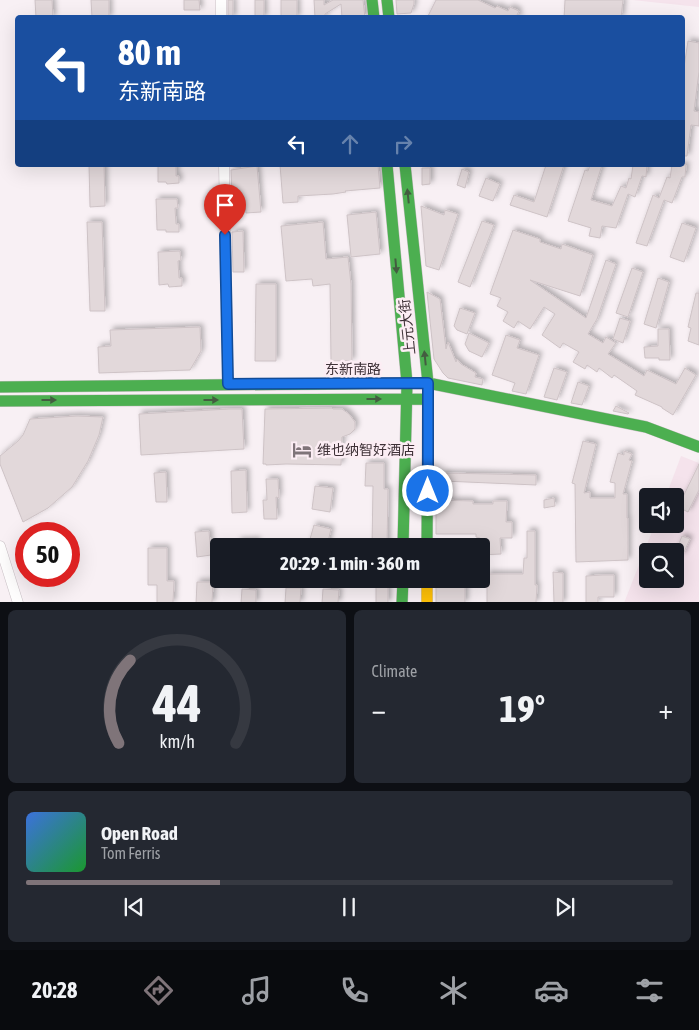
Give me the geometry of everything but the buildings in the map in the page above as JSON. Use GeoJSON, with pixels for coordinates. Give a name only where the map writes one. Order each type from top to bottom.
{"type":"FeatureCollection","features":[{"type":"Feature","properties":{"kind":"main road"},"geometry":{"type":"LineString","coordinates":[[372,0],[374,15]]}},
{"type":"Feature","properties":{"kind":"main road"},"geometry":{"type":"LineString","coordinates":[[387,0],[389,15]]}},
{"type":"Feature","properties":{"kind":"main road","name":"上元大街"},"geometry":{"type":"LineString","coordinates":[[387,167],[407,383],[404,538]]}},
{"type":"Feature","properties":{"kind":"main road","name":"上元大街"},"geometry":{"type":"LineString","coordinates":[[405,167],[428,383],[427,538]]}},
{"type":"Feature","properties":{"kind":"main road","name":"东新南路"},"geometry":{"type":"LineString","coordinates":[[0,388],[428,383],[646,427],[699,447]]}},
{"type":"Feature","properties":{"kind":"main road"},"geometry":{"type":"LineString","coordinates":[[0,401],[428,399]]}},
{"type":"Feature","properties":{"kind":"main road"},"geometry":{"type":"LineString","coordinates":[[402,602],[403,588]]}},
{"type":"Feature","properties":{"kind":"main road"},"geometry":{"type":"LineString","coordinates":[[427,588],[427,602]]}},
{"type":"Feature","properties":{"kind":"street"},"geometry":{"type":"LineString","coordinates":[[221,0],[221,15]]}},
{"type":"Feature","properties":{"kind":"street"},"geometry":{"type":"LineString","coordinates":[[224,167],[228,384]]}},
{"type":"Feature","properties":{"kind":"street"},"geometry":{"type":"LineString","coordinates":[[0,546],[18,602]]}},
{"type":"Feature","properties":{"kind":"shaded area"},"geometry":{"type":"Polygon","coordinates":[[[632,0],[699,0],[699,7],[632,0]]]}},
{"type":"Feature","properties":{"kind":"shaded area"},"geometry":{"type":"Polygon","coordinates":[[[681,456],[699,463],[699,602],[624,602],[639,565],[639,588],[684,588],[684,543],[648,543],[651,533],[684,533],[684,488],[669,488],[681,456]]]}},
{"type":"Feature","properties":{"kind":"traffic: fast"},"geometry":{"type":"LineString","coordinates":[[372,0],[374,15]]}},
{"type":"Feature","properties":{"kind":"traffic: fast"},"geometry":{"type":"LineString","coordinates":[[387,0],[389,15]]}},
{"type":"Feature","properties":{"kind":"traffic: fast"},"geometry":{"type":"LineString","coordinates":[[387,167],[407,383],[403,538]]}},
{"type":"Feature","properties":{"kind":"traffic: fast"},"geometry":{"type":"LineString","coordinates":[[405,167],[428,383],[427,538]]}},
{"type":"Feature","properties":{"kind":"traffic: fast"},"geometry":{"type":"LineString","coordinates":[[0,387],[428,383],[646,427],[699,447]]}},
{"type":"Feature","properties":{"kind":"traffic: fast"},"geometry":{"type":"LineString","coordinates":[[0,401],[428,399]]}},
{"type":"Feature","properties":{"kind":"traffic: fast"},"geometry":{"type":"LineString","coordinates":[[402,602],[403,588]]}},
{"type":"Feature","properties":{"kind":"traffic: slow"},"geometry":{"type":"LineString","coordinates":[[427,588],[427,602]]}},
{"type":"Feature","properties":{"kind":"place","name":"维也纳智好酒店"},"geometry":{"type":"Point","coordinates":[302,450]}},
{"type":"Feature","properties":{"kind":"route"},"geometry":{"type":"LineString","coordinates":[[225,235],[228,384],[428,383],[428,491]]}}]}
